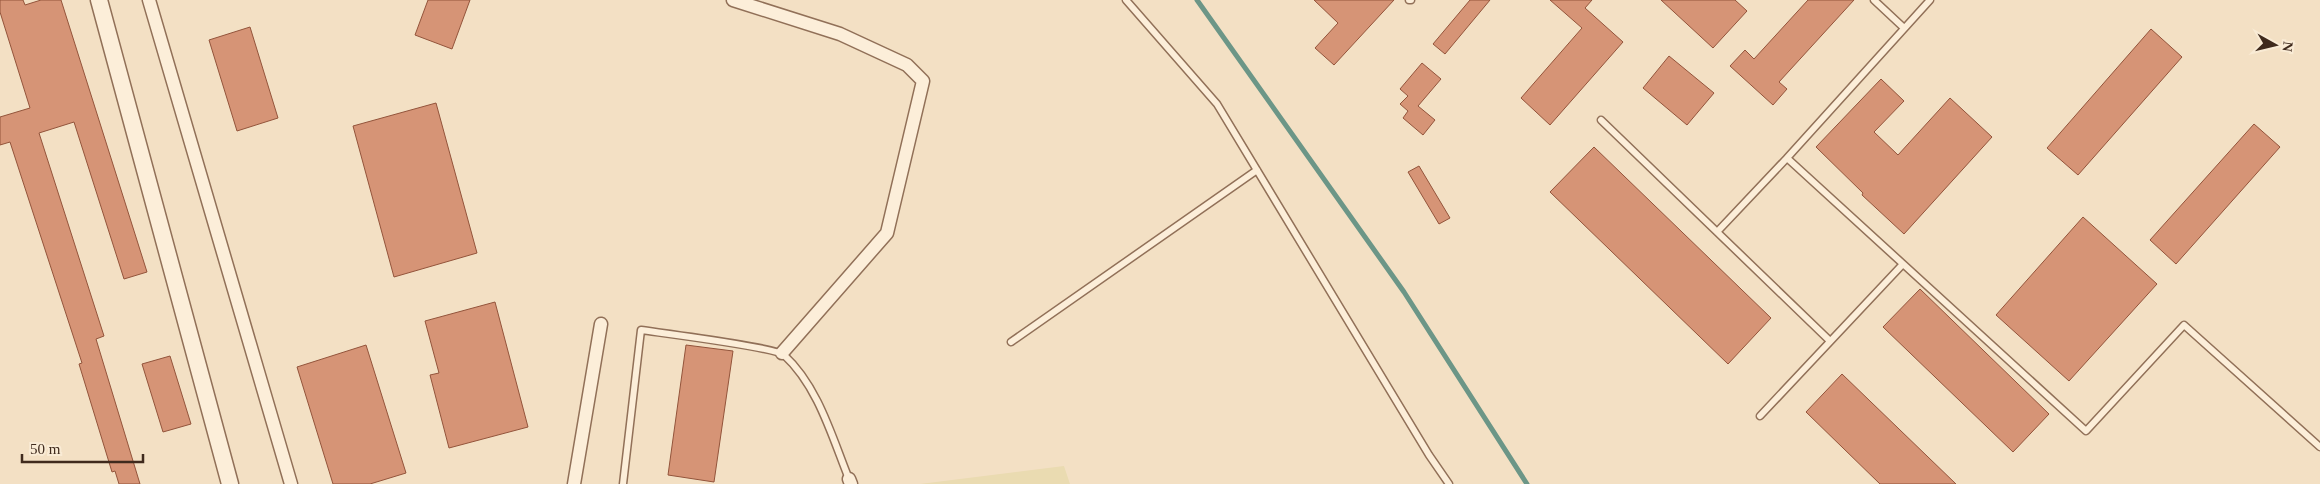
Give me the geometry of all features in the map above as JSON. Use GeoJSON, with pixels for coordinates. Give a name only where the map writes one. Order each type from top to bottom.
{"type":"FeatureCollection","features":[{"type":"Feature","properties":{"kind":"street"},"geometry":{"type":"LineString","coordinates":[[149,0],[290,484]]}},
{"type":"Feature","properties":{"kind":"street"},"geometry":{"type":"LineString","coordinates":[[733,0],[840,34],[907,65],[923,81],[887,233],[782,353]]}},
{"type":"Feature","properties":{"kind":"street"},"geometry":{"type":"LineString","coordinates":[[101,1],[230,484]]}},
{"type":"Feature","properties":{"kind":"street"},"geometry":{"type":"LineString","coordinates":[[574,484],[602,324]]}},
{"type":"Feature","properties":{"kind":"lane"},"geometry":{"type":"LineString","coordinates":[[1126,0],[1217,104],[1429,455],[1449,484]]}},
{"type":"Feature","properties":{"kind":"lane"},"geometry":{"type":"LineString","coordinates":[[1874,0],[1904,28]]}},
{"type":"Feature","properties":{"kind":"lane"},"geometry":{"type":"LineString","coordinates":[[1717,232],[1787,158],[1930,0]]}},
{"type":"Feature","properties":{"kind":"lane"},"geometry":{"type":"LineString","coordinates":[[1601,120],[1830,341]]}},
{"type":"Feature","properties":{"kind":"lane"},"geometry":{"type":"LineString","coordinates":[[1787,158],[2086,430],[2184,325],[2320,448]]}},
{"type":"Feature","properties":{"kind":"lane"},"geometry":{"type":"LineString","coordinates":[[1011,342],[1257,170]]}},
{"type":"Feature","properties":{"kind":"lane"},"geometry":{"type":"LineString","coordinates":[[1760,416],[1903,264]]}},
{"type":"Feature","properties":{"kind":"lane"},"geometry":{"type":"LineString","coordinates":[[623,484],[641,330],[713,340],[782,353],[811,389],[850,482]]}},
{"type":"Feature","properties":{"kind":"shaded area"},"geometry":{"type":"Polygon","coordinates":[[[1064,466],[1070,484],[920,484],[1064,466]]]}},
{"type":"Feature","properties":{"kind":"building"},"geometry":{"type":"Polygon","coordinates":[[[0,0],[23,0],[25,5],[41,0],[61,0],[147,272],[124,279],[74,122],[39,133],[104,336],[96,339],[140,484],[119,484],[115,471],[112,472],[79,364],[82,363],[10,142],[0,145],[0,117],[30,108],[0,12],[0,0]]]}},
{"type":"Feature","properties":{"kind":"building"},"geometry":{"type":"Polygon","coordinates":[[[428,0],[470,0],[452,49],[415,35],[428,0]]]}},
{"type":"Feature","properties":{"kind":"building"},"geometry":{"type":"Polygon","coordinates":[[[1314,0],[1394,0],[1334,65],[1315,48],[1338,23],[1314,0]]]}},
{"type":"Feature","properties":{"kind":"building"},"geometry":{"type":"Polygon","coordinates":[[[1470,0],[1490,0],[1445,54],[1433,44],[1470,0]]]}},
{"type":"Feature","properties":{"kind":"building"},"geometry":{"type":"Polygon","coordinates":[[[1550,0],[1592,0],[1585,8],[1623,42],[1550,125],[1521,98],[1582,28],[1550,0]]]}},
{"type":"Feature","properties":{"kind":"building"},"geometry":{"type":"Polygon","coordinates":[[[1661,0],[1735,0],[1747,11],[1713,48],[1661,0]]]}},
{"type":"Feature","properties":{"kind":"building"},"geometry":{"type":"Polygon","coordinates":[[[1808,0],[1854,0],[1779,82],[1787,89],[1773,105],[1730,66],[1745,50],[1754,59],[1808,0]]]}},
{"type":"Feature","properties":{"kind":"building"},"geometry":{"type":"Polygon","coordinates":[[[250,27],[278,118],[237,131],[209,40],[250,27]]]}},
{"type":"Feature","properties":{"kind":"building"},"geometry":{"type":"Polygon","coordinates":[[[2151,29],[2182,57],[2078,175],[2047,148],[2151,29]]]}},
{"type":"Feature","properties":{"kind":"building"},"geometry":{"type":"Polygon","coordinates":[[[1669,56],[1714,93],[1687,125],[1643,88],[1669,56]]]}},
{"type":"Feature","properties":{"kind":"building"},"geometry":{"type":"Polygon","coordinates":[[[1422,63],[1441,79],[1418,106],[1435,120],[1423,135],[1403,118],[1408,111],[1400,104],[1408,96],[1400,89],[1422,63]]]}},
{"type":"Feature","properties":{"kind":"building"},"geometry":{"type":"Polygon","coordinates":[[[1881,79],[1904,101],[1874,132],[1898,155],[1950,98],[1992,137],[1904,234],[1862,195],[1863,193],[1816,147],[1881,79]]]}},
{"type":"Feature","properties":{"kind":"building"},"geometry":{"type":"Polygon","coordinates":[[[436,103],[477,253],[394,277],[353,126],[436,103]]]}},
{"type":"Feature","properties":{"kind":"building"},"geometry":{"type":"Polygon","coordinates":[[[2254,124],[2280,147],[2176,264],[2150,240],[2254,124]]]}},
{"type":"Feature","properties":{"kind":"building"},"geometry":{"type":"Polygon","coordinates":[[[1594,147],[1771,318],[1728,364],[1550,192],[1594,147]]]}},
{"type":"Feature","properties":{"kind":"building"},"geometry":{"type":"Polygon","coordinates":[[[1419,166],[1450,218],[1439,224],[1408,172],[1419,166]]]}},
{"type":"Feature","properties":{"kind":"building"},"geometry":{"type":"Polygon","coordinates":[[[2083,217],[2157,284],[2069,381],[1996,315],[2083,217]]]}},
{"type":"Feature","properties":{"kind":"building"},"geometry":{"type":"Polygon","coordinates":[[[1920,289],[2049,414],[2013,452],[1883,327],[1920,289]]]}},
{"type":"Feature","properties":{"kind":"building"},"geometry":{"type":"Polygon","coordinates":[[[495,302],[528,427],[449,448],[430,375],[439,373],[425,321],[495,302]]]}},
{"type":"Feature","properties":{"kind":"building"},"geometry":{"type":"Polygon","coordinates":[[[366,345],[406,473],[370,484],[333,484],[297,367],[366,345]]]}},
{"type":"Feature","properties":{"kind":"building"},"geometry":{"type":"Polygon","coordinates":[[[686,345],[733,351],[714,482],[668,475],[686,345]]]}},
{"type":"Feature","properties":{"kind":"building"},"geometry":{"type":"Polygon","coordinates":[[[170,356],[191,424],[163,432],[142,364],[170,356]]]}},
{"type":"Feature","properties":{"kind":"building"},"geometry":{"type":"Polygon","coordinates":[[[1842,374],[1956,484],[1880,484],[1806,412],[1842,374]]]}},
{"type":"Feature","properties":{"kind":"waterway"},"geometry":{"type":"LineString","coordinates":[[1197,0],[1404,292],[1527,484]]}}]}
